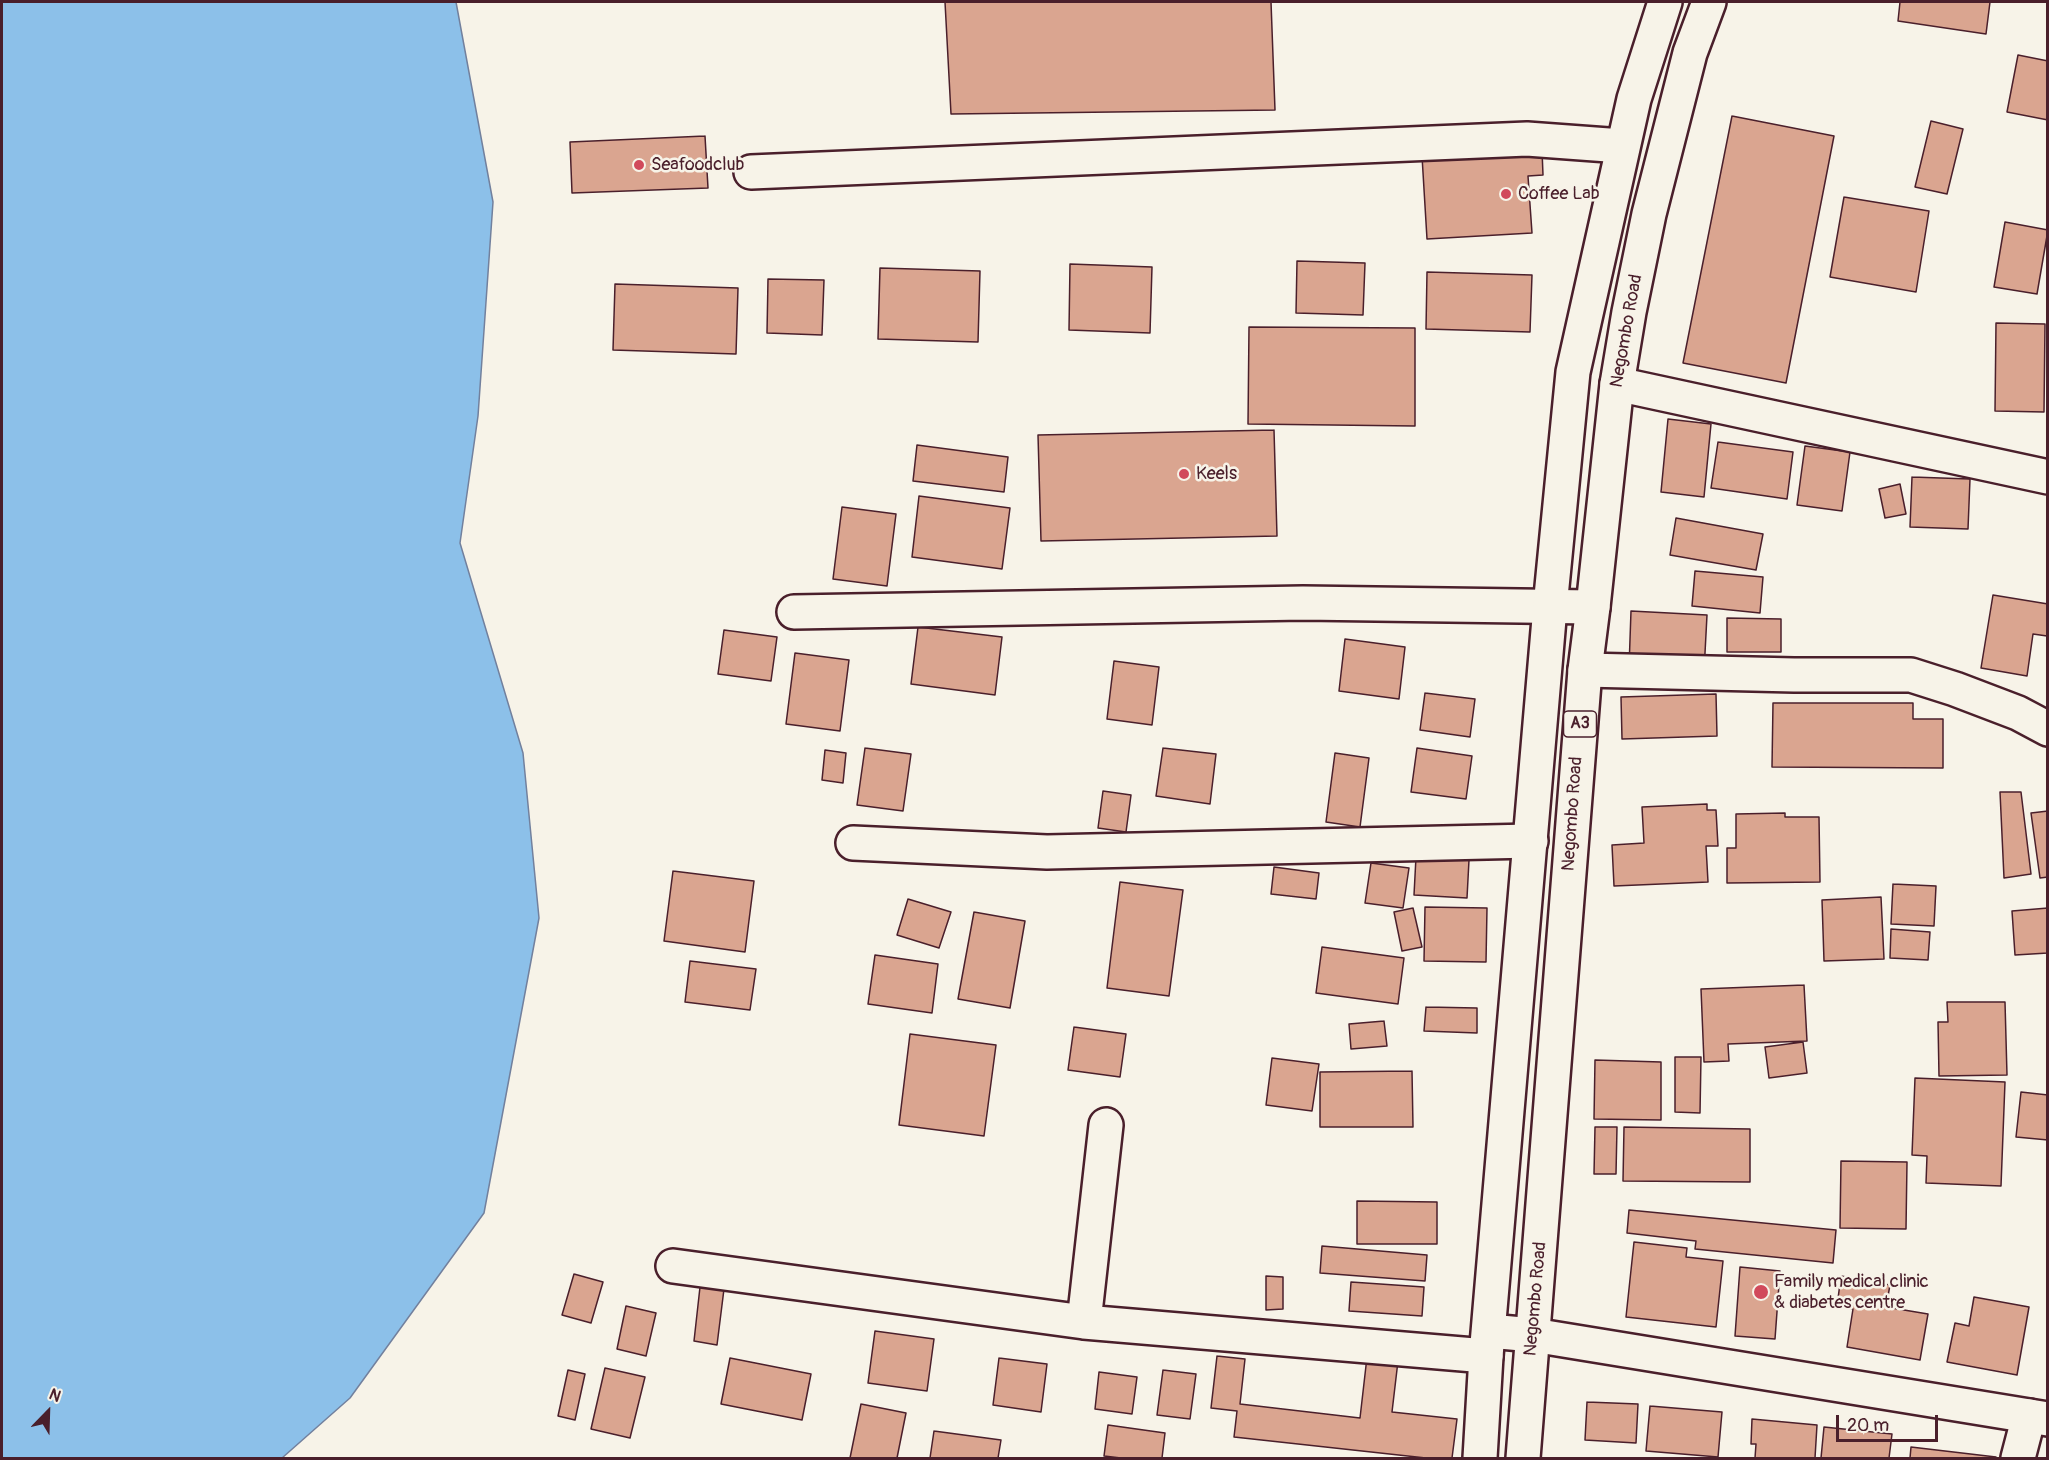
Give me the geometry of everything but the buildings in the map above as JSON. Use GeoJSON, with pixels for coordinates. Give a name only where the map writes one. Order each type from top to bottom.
{"type":"FeatureCollection","features":[{"type":"Feature","properties":{"kind":"main road","name":"A3"},"geometry":{"type":"LineString","coordinates":[[1480,1458],[1550,607],[1573,372],[1622,147],[1634,99],[1665,2]]}},
{"type":"Feature","properties":{"kind":"main road","name":"Negombo Road"},"geometry":{"type":"LineString","coordinates":[[1522,1458],[1585,670],[1617,384],[1648,214],[1690,53],[1709,2]]}},
{"type":"Feature","properties":{"kind":"main road"},"geometry":{"type":"LineString","coordinates":[[751,172],[1527,140],[1622,147]]}},
{"type":"Feature","properties":{"kind":"main road"},"geometry":{"type":"LineString","coordinates":[[1617,384],[2048,477]]}},
{"type":"Feature","properties":{"kind":"main road"},"geometry":{"type":"LineString","coordinates":[[794,612],[1304,603],[1593,607]]}},
{"type":"Feature","properties":{"kind":"main road"},"geometry":{"type":"LineString","coordinates":[[1585,670],[1911,675],[1955,688],[2018,713],[2048,729]]}},
{"type":"Feature","properties":{"kind":"main road"},"geometry":{"type":"LineString","coordinates":[[854,843],[1047,852],[1531,841]]}},
{"type":"Feature","properties":{"kind":"main road"},"geometry":{"type":"LineString","coordinates":[[1084,1322],[1107,1125]]}},
{"type":"Feature","properties":{"kind":"main road"},"geometry":{"type":"LineString","coordinates":[[674,1266],[1084,1322],[1488,1343],[1533,1335],[2038,1417],[2018,1458]]}},
{"type":"Feature","properties":{"kind":"water"},"geometry":{"type":"Polygon","coordinates":[[[2,2],[456,2],[493,202],[478,416],[460,543],[523,753],[539,918],[484,1213],[350,1398],[282,1458],[2,1458],[2,2]]]}},
{"type":"Feature","properties":{"kind":"place","name":"Seafoodclub"},"geometry":{"type":"Point","coordinates":[639,165]}},
{"type":"Feature","properties":{"kind":"place","name":"Coffee Lab"},"geometry":{"type":"Point","coordinates":[1506,194]}},
{"type":"Feature","properties":{"kind":"place","name":"Keels"},"geometry":{"type":"Point","coordinates":[1184,474]}},
{"type":"Feature","properties":{"kind":"place","name":"Family medical clinic & diabetes centre"},"geometry":{"type":"Point","coordinates":[1761,1292]}}]}
